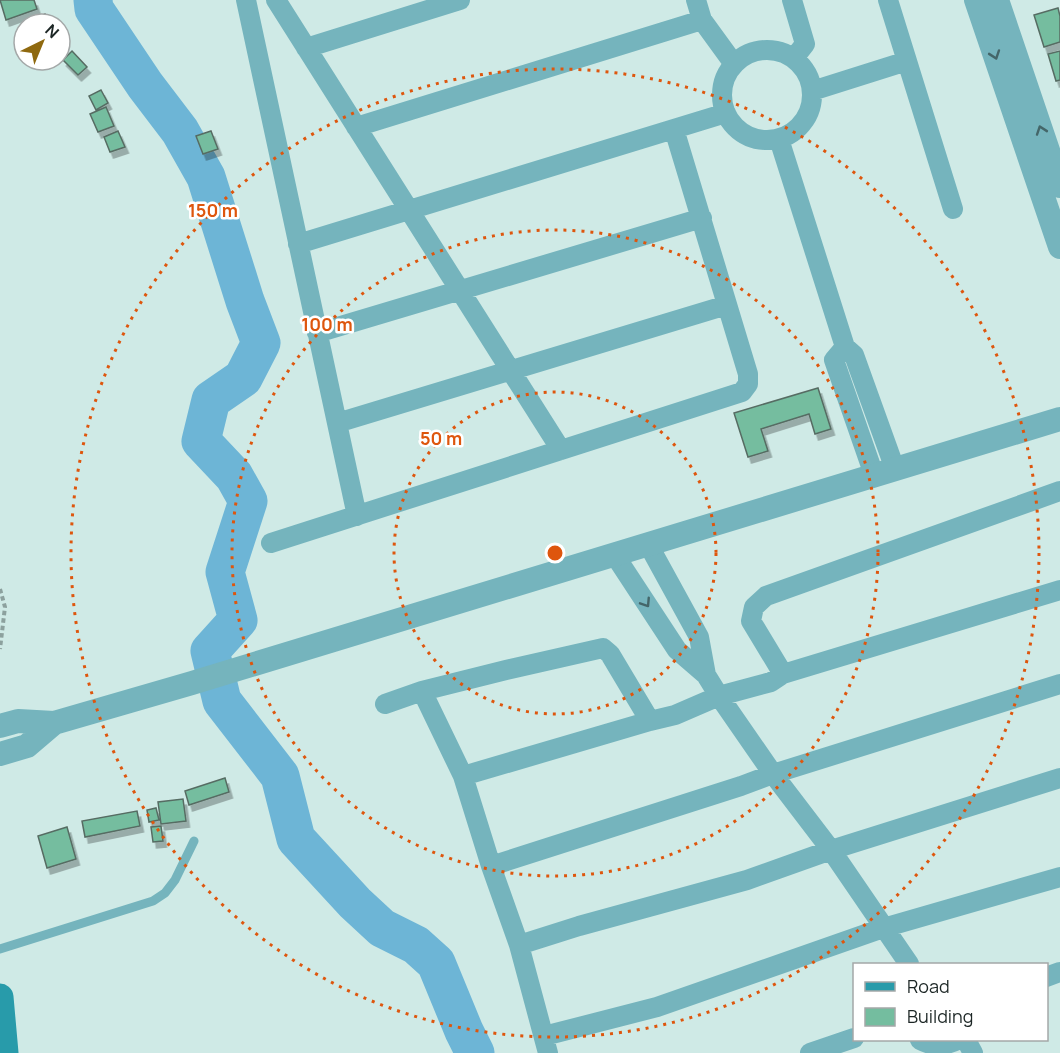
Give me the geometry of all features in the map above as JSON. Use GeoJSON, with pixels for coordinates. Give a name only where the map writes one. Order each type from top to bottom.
{"type":"FeatureCollection","features":[{"type":"Feature","properties":{"kind":"main road"},"geometry":{"type":"LineString","coordinates":[[0,997],[5,1053]]}},
{"type":"Feature","properties":{"kind":"street"},"geometry":{"type":"LineString","coordinates":[[246,0],[357,516]]}},
{"type":"Feature","properties":{"kind":"street"},"geometry":{"type":"LineString","coordinates":[[276,0],[561,450]]}},
{"type":"Feature","properties":{"kind":"street"},"geometry":{"type":"LineString","coordinates":[[306,48],[460,0]]}},
{"type":"Feature","properties":{"kind":"street"},"geometry":{"type":"LineString","coordinates":[[696,0],[702,20],[734,64]]}},
{"type":"Feature","properties":{"kind":"street"},"geometry":{"type":"LineString","coordinates":[[792,0],[805,44],[794,58]]}},
{"type":"Feature","properties":{"kind":"street"},"geometry":{"type":"LineString","coordinates":[[888,0],[953,209]]}},
{"type":"Feature","properties":{"kind":"street"},"geometry":{"type":"LineString","coordinates":[[976,0],[1060,247]]}},
{"type":"Feature","properties":{"kind":"street"},"geometry":{"type":"LineString","coordinates":[[997,0],[1060,186]]}},
{"type":"Feature","properties":{"kind":"street"},"geometry":{"type":"LineString","coordinates":[[356,127],[702,20]]}},
{"type":"Feature","properties":{"kind":"street"},"geometry":{"type":"LineString","coordinates":[[756,51],[782,52],[794,58],[809,78],[812,91],[812,104],[807,116],[791,134],[779,139],[754,138],[743,133],[726,113],[723,87],[727,74],[734,64],[756,51]]}},
{"type":"Feature","properties":{"kind":"street"},"geometry":{"type":"LineString","coordinates":[[812,91],[907,61]]}},
{"type":"Feature","properties":{"kind":"street"},"geometry":{"type":"LineString","coordinates":[[298,244],[726,113]]}},
{"type":"Feature","properties":{"kind":"street"},"geometry":{"type":"LineString","coordinates":[[271,543],[742,392],[748,384],[748,374],[674,129]]}},
{"type":"Feature","properties":{"kind":"street"},"geometry":{"type":"LineString","coordinates":[[779,139],[845,347],[834,360],[885,472]]}},
{"type":"Feature","properties":{"kind":"street"},"geometry":{"type":"LineString","coordinates":[[317,333],[702,218]]}},
{"type":"Feature","properties":{"kind":"street"},"geometry":{"type":"LineString","coordinates":[[337,423],[728,305]]}},
{"type":"Feature","properties":{"kind":"street"},"geometry":{"type":"LineString","coordinates":[[0,726],[18,722],[54,723],[1060,419]]}},
{"type":"Feature","properties":{"kind":"street"},"geometry":{"type":"LineString","coordinates":[[783,674],[751,621],[754,607],[766,596],[1060,491]]}},
{"type":"Feature","properties":{"kind":"street"},"geometry":{"type":"LineString","coordinates":[[648,544],[699,638],[706,675],[718,696],[773,774],[831,850],[908,963]]}},
{"type":"Feature","properties":{"kind":"street"},"geometry":{"type":"LineString","coordinates":[[614,554],[676,650],[706,675]]}},
{"type":"Feature","properties":{"kind":"street"},"geometry":{"type":"LineString","coordinates":[[463,776],[675,715],[718,696],[771,682],[783,674],[1060,590]]}},
{"type":"Feature","properties":{"kind":"street"},"geometry":{"type":"LineString","coordinates":[[385,704],[422,691],[603,648],[610,654],[650,721]]}},
{"type":"Feature","properties":{"kind":"street"},"geometry":{"type":"LineString","coordinates":[[491,866],[1060,684]]}},
{"type":"Feature","properties":{"kind":"street"},"geometry":{"type":"LineString","coordinates":[[422,691],[463,776],[519,945],[546,1045],[883,928],[1060,877]]}},
{"type":"Feature","properties":{"kind":"street"},"geometry":{"type":"LineString","coordinates":[[0,754],[27,746],[54,723]]}},
{"type":"Feature","properties":{"kind":"street"},"geometry":{"type":"LineString","coordinates":[[519,945],[579,926],[747,880],[831,850],[1060,778]]}},
{"type":"Feature","properties":{"kind":"street"},"geometry":{"type":"LineString","coordinates":[[810,1053],[853,1039]]}},
{"type":"Feature","properties":{"kind":"street"},"geometry":{"type":"LineString","coordinates":[[922,1041],[938,1045],[956,1041]]}},
{"type":"Feature","properties":{"kind":"lane"},"geometry":{"type":"LineString","coordinates":[[0,949],[153,902],[165,893],[175,880],[194,841]]}},
{"type":"Feature","properties":{"kind":"path"},"geometry":{"type":"LineString","coordinates":[[0,589],[4,607],[0,649]]}},
{"type":"Feature","properties":{"kind":"building"},"geometry":{"type":"Polygon","coordinates":[[[0,0],[34,0],[37,9],[29,12],[12,12],[12,18],[6,20],[0,0]]]}},
{"type":"Feature","properties":{"kind":"building"},"geometry":{"type":"Polygon","coordinates":[[[1058,8],[1060,42],[1044,47],[1034,15],[1058,8]]]}},
{"type":"Feature","properties":{"kind":"building"},"geometry":{"type":"Polygon","coordinates":[[[72,51],[87,67],[78,75],[72,69],[72,51]]]}},
{"type":"Feature","properties":{"kind":"building"},"geometry":{"type":"Polygon","coordinates":[[[1060,51],[1060,80],[1056,81],[1048,54],[1060,51]]]}},
{"type":"Feature","properties":{"kind":"building"},"geometry":{"type":"Polygon","coordinates":[[[101,90],[108,103],[96,110],[89,96],[101,90]]]}},
{"type":"Feature","properties":{"kind":"building"},"geometry":{"type":"Polygon","coordinates":[[[106,107],[114,126],[98,132],[90,114],[106,107]]]}},
{"type":"Feature","properties":{"kind":"building"},"geometry":{"type":"Polygon","coordinates":[[[118,131],[125,147],[110,152],[104,137],[118,131]]]}},
{"type":"Feature","properties":{"kind":"building"},"geometry":{"type":"Polygon","coordinates":[[[211,131],[218,149],[203,154],[196,136],[211,131]]]}},
{"type":"Feature","properties":{"kind":"building"},"geometry":{"type":"Polygon","coordinates":[[[818,388],[831,429],[815,434],[809,414],[761,429],[768,451],[748,457],[734,413],[818,388]]]}},
{"type":"Feature","properties":{"kind":"building"},"geometry":{"type":"Polygon","coordinates":[[[225,778],[229,792],[189,805],[185,791],[225,778]]]}},
{"type":"Feature","properties":{"kind":"building"},"geometry":{"type":"Polygon","coordinates":[[[183,799],[186,821],[161,824],[158,802],[183,799]]]}},
{"type":"Feature","properties":{"kind":"building"},"geometry":{"type":"Polygon","coordinates":[[[156,808],[159,820],[149,822],[147,810],[156,808]]]}},
{"type":"Feature","properties":{"kind":"building"},"geometry":{"type":"Polygon","coordinates":[[[137,811],[140,826],[85,837],[82,821],[137,811]]]}},
{"type":"Feature","properties":{"kind":"building"},"geometry":{"type":"Polygon","coordinates":[[[161,826],[163,841],[153,842],[151,827],[161,826]]]}},
{"type":"Feature","properties":{"kind":"building"},"geometry":{"type":"Polygon","coordinates":[[[67,827],[76,859],[47,868],[38,836],[67,827]]]}},
{"type":"Feature","properties":{"kind":"waterway"},"geometry":{"type":"LineString","coordinates":[[93,0],[94,9],[145,85],[180,131],[206,177],[245,301],[261,343],[243,378],[211,400],[201,441],[234,476],[248,501],[225,572],[238,620],[210,651],[222,701],[280,776],[296,839],[355,903],[382,928],[416,945],[436,963],[475,1053]]}}]}
